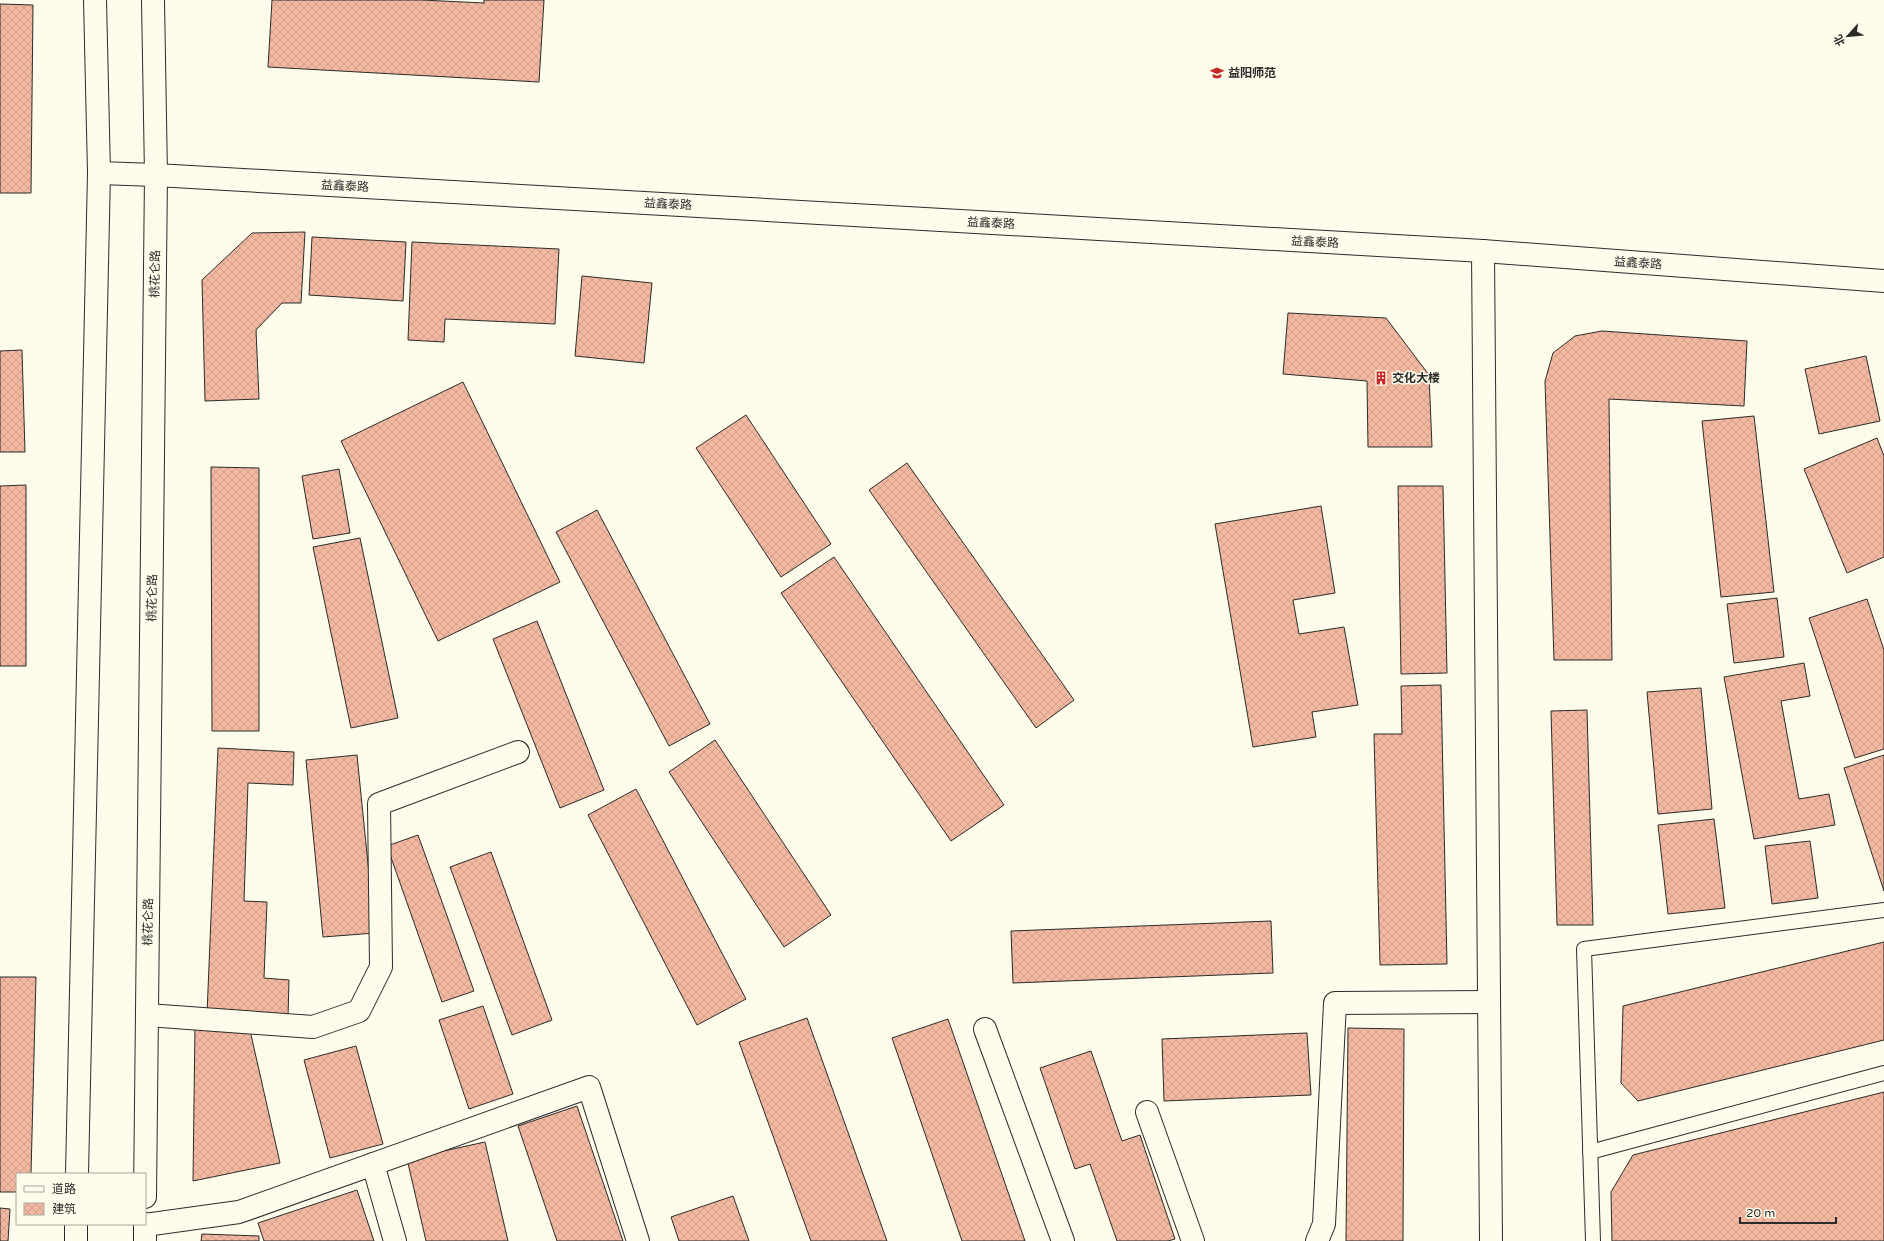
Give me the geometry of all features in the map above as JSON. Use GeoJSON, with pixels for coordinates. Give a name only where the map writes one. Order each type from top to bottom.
{"type":"FeatureCollection","features":[{"type":"Feature","properties":{"kind":"street"},"geometry":{"type":"LineString","coordinates":[[77,1173],[98,173],[95,0]]}},
{"type":"Feature","properties":{"kind":"street","name":"桃花仑路"},"geometry":{"type":"LineString","coordinates":[[145,1173],[156,175],[153,0]]}},
{"type":"Feature","properties":{"kind":"street","name":"益鑫泰路"},"geometry":{"type":"LineString","coordinates":[[98,173],[156,175],[1483,252],[1884,281]]}},
{"type":"Feature","properties":{"kind":"street"},"geometry":{"type":"LineString","coordinates":[[1483,252],[1491,1241]]}},
{"type":"Feature","properties":{"kind":"street"},"geometry":{"type":"LineString","coordinates":[[147,1015],[313,1026],[359,1011],[381,967],[379,804],[518,752]]}},
{"type":"Feature","properties":{"kind":"street"},"geometry":{"type":"LineString","coordinates":[[1317,1241],[1324,1224],[1335,1003],[1489,1002]]}},
{"type":"Feature","properties":{"kind":"street"},"geometry":{"type":"LineString","coordinates":[[984,1029],[1063,1241]]}},
{"type":"Feature","properties":{"kind":"street"},"geometry":{"type":"LineString","coordinates":[[145,1230],[239,1212],[589,1087],[638,1241]]}},
{"type":"Feature","properties":{"kind":"street"},"geometry":{"type":"LineString","coordinates":[[1147,1112],[1193,1241]]}},
{"type":"Feature","properties":{"kind":"street"},"geometry":{"type":"LineString","coordinates":[[373,1164],[395,1241]]}},
{"type":"Feature","properties":{"kind":"street"},"geometry":{"type":"LineString","coordinates":[[76,1225],[76,1241]]}},
{"type":"Feature","properties":{"kind":"lane"},"geometry":{"type":"LineString","coordinates":[[1593,1241],[1584,949],[1884,910]]}},
{"type":"Feature","properties":{"kind":"lane"},"geometry":{"type":"LineString","coordinates":[[1590,1152],[1884,1073]]}},
{"type":"Feature","properties":{"kind":"building"},"geometry":{"type":"Polygon","coordinates":[[[272,0],[422,0],[484,3],[484,0],[544,0],[539,82],[268,67],[272,0]]]}},
{"type":"Feature","properties":{"kind":"building"},"geometry":{"type":"Polygon","coordinates":[[[0,4],[33,5],[31,193],[0,193],[0,4]]]}},
{"type":"Feature","properties":{"kind":"building"},"geometry":{"type":"Polygon","coordinates":[[[305,232],[301,303],[282,303],[256,330],[259,399],[205,401],[202,280],[252,233],[305,232]]]}},
{"type":"Feature","properties":{"kind":"building"},"geometry":{"type":"Polygon","coordinates":[[[312,237],[406,242],[403,301],[309,295],[312,237]]]}},
{"type":"Feature","properties":{"kind":"building"},"geometry":{"type":"Polygon","coordinates":[[[412,242],[559,249],[555,324],[445,319],[444,342],[408,340],[412,242]]]}},
{"type":"Feature","properties":{"kind":"building"},"geometry":{"type":"Polygon","coordinates":[[[582,276],[652,283],[644,363],[575,356],[582,276]]]}},
{"type":"Feature","properties":{"kind":"building","name":"交化大楼"},"geometry":{"type":"Polygon","coordinates":[[[1288,313],[1386,318],[1429,375],[1432,447],[1368,447],[1367,381],[1283,374],[1288,313]]]}},
{"type":"Feature","properties":{"kind":"building"},"geometry":{"type":"Polygon","coordinates":[[[1602,331],[1747,341],[1744,406],[1609,399],[1612,660],[1554,660],[1545,381],[1553,353],[1575,336],[1602,331]]]}},
{"type":"Feature","properties":{"kind":"building"},"geometry":{"type":"Polygon","coordinates":[[[22,350],[25,452],[0,452],[0,351],[22,350]]]}},
{"type":"Feature","properties":{"kind":"building"},"geometry":{"type":"Polygon","coordinates":[[[1866,356],[1880,421],[1819,434],[1805,369],[1866,356]]]}},
{"type":"Feature","properties":{"kind":"building"},"geometry":{"type":"Polygon","coordinates":[[[463,382],[560,582],[438,641],[341,441],[463,382]]]}},
{"type":"Feature","properties":{"kind":"building"},"geometry":{"type":"Polygon","coordinates":[[[746,415],[831,544],[781,577],[696,448],[746,415]]]}},
{"type":"Feature","properties":{"kind":"building"},"geometry":{"type":"Polygon","coordinates":[[[1754,416],[1774,592],[1721,597],[1702,421],[1754,416]]]}},
{"type":"Feature","properties":{"kind":"building"},"geometry":{"type":"Polygon","coordinates":[[[1877,438],[1884,456],[1884,557],[1847,573],[1804,469],[1877,438]]]}},
{"type":"Feature","properties":{"kind":"building"},"geometry":{"type":"Polygon","coordinates":[[[907,463],[1074,700],[1036,728],[869,490],[907,463]]]}},
{"type":"Feature","properties":{"kind":"building"},"geometry":{"type":"Polygon","coordinates":[[[211,467],[259,468],[259,731],[212,731],[211,467]]]}},
{"type":"Feature","properties":{"kind":"building"},"geometry":{"type":"Polygon","coordinates":[[[339,469],[350,533],[313,539],[302,476],[339,469]]]}},
{"type":"Feature","properties":{"kind":"building"},"geometry":{"type":"Polygon","coordinates":[[[26,485],[26,666],[0,666],[0,486],[26,485]]]}},
{"type":"Feature","properties":{"kind":"building"},"geometry":{"type":"Polygon","coordinates":[[[1398,486],[1443,486],[1447,673],[1401,674],[1398,486]]]}},
{"type":"Feature","properties":{"kind":"building"},"geometry":{"type":"Polygon","coordinates":[[[1321,506],[1335,593],[1293,600],[1299,634],[1344,627],[1358,705],[1312,712],[1316,737],[1253,747],[1215,524],[1321,506]]]}},
{"type":"Feature","properties":{"kind":"building"},"geometry":{"type":"Polygon","coordinates":[[[597,510],[710,724],[669,746],[556,532],[597,510]]]}},
{"type":"Feature","properties":{"kind":"building"},"geometry":{"type":"Polygon","coordinates":[[[360,538],[398,718],[351,728],[313,547],[360,538]]]}},
{"type":"Feature","properties":{"kind":"building"},"geometry":{"type":"Polygon","coordinates":[[[834,557],[1004,805],[951,841],[781,593],[834,557]]]}},
{"type":"Feature","properties":{"kind":"building"},"geometry":{"type":"Polygon","coordinates":[[[1777,598],[1784,657],[1734,663],[1727,604],[1777,598]]]}},
{"type":"Feature","properties":{"kind":"building"},"geometry":{"type":"Polygon","coordinates":[[[1867,599],[1884,650],[1884,749],[1855,758],[1809,618],[1867,599]]]}},
{"type":"Feature","properties":{"kind":"building"},"geometry":{"type":"Polygon","coordinates":[[[537,621],[604,790],[560,808],[493,639],[537,621]]]}},
{"type":"Feature","properties":{"kind":"building"},"geometry":{"type":"Polygon","coordinates":[[[1804,663],[1810,696],[1781,701],[1799,799],[1829,794],[1835,825],[1754,839],[1724,677],[1804,663]]]}},
{"type":"Feature","properties":{"kind":"building"},"geometry":{"type":"Polygon","coordinates":[[[1441,685],[1447,964],[1380,965],[1374,734],[1402,734],[1401,686],[1441,685]]]}},
{"type":"Feature","properties":{"kind":"building"},"geometry":{"type":"Polygon","coordinates":[[[1701,688],[1712,809],[1658,814],[1647,692],[1701,688]]]}},
{"type":"Feature","properties":{"kind":"building"},"geometry":{"type":"Polygon","coordinates":[[[1587,710],[1593,925],[1557,925],[1551,711],[1587,710]]]}},
{"type":"Feature","properties":{"kind":"building"},"geometry":{"type":"Polygon","coordinates":[[[715,740],[831,915],[784,947],[669,772],[715,740]]]}},
{"type":"Feature","properties":{"kind":"building"},"geometry":{"type":"Polygon","coordinates":[[[218,748],[294,752],[293,785],[248,783],[244,901],[267,902],[264,978],[289,980],[288,1017],[207,1014],[218,748]]]}},
{"type":"Feature","properties":{"kind":"building"},"geometry":{"type":"Polygon","coordinates":[[[357,755],[375,933],[323,937],[306,760],[357,755]]]}},
{"type":"Feature","properties":{"kind":"building"},"geometry":{"type":"Polygon","coordinates":[[[1884,755],[1884,891],[1844,768],[1884,755]]]}},
{"type":"Feature","properties":{"kind":"building"},"geometry":{"type":"Polygon","coordinates":[[[636,789],[746,999],[697,1025],[588,815],[636,789]]]}},
{"type":"Feature","properties":{"kind":"building"},"geometry":{"type":"Polygon","coordinates":[[[1714,819],[1725,908],[1668,914],[1658,825],[1714,819]]]}},
{"type":"Feature","properties":{"kind":"building"},"geometry":{"type":"Polygon","coordinates":[[[418,835],[474,991],[442,1002],[387,846],[418,835]]]}},
{"type":"Feature","properties":{"kind":"building"},"geometry":{"type":"Polygon","coordinates":[[[1810,841],[1818,898],[1772,904],[1765,846],[1810,841]]]}},
{"type":"Feature","properties":{"kind":"building"},"geometry":{"type":"Polygon","coordinates":[[[491,852],[552,1020],[512,1035],[450,867],[491,852]]]}},
{"type":"Feature","properties":{"kind":"building"},"geometry":{"type":"Polygon","coordinates":[[[1271,921],[1273,973],[1013,983],[1011,931],[1271,921]]]}},
{"type":"Feature","properties":{"kind":"building"},"geometry":{"type":"Polygon","coordinates":[[[1884,942],[1884,1040],[1638,1101],[1621,1083],[1623,1006],[1884,942]]]}},
{"type":"Feature","properties":{"kind":"building"},"geometry":{"type":"Polygon","coordinates":[[[0,977],[36,977],[31,1173],[16,1173],[16,1192],[0,1192],[0,977]]]}},
{"type":"Feature","properties":{"kind":"building"},"geometry":{"type":"Polygon","coordinates":[[[483,1006],[513,1094],[469,1109],[439,1020],[483,1006]]]}},
{"type":"Feature","properties":{"kind":"building"},"geometry":{"type":"Polygon","coordinates":[[[807,1018],[887,1241],[811,1241],[739,1042],[807,1018]]]}},
{"type":"Feature","properties":{"kind":"building"},"geometry":{"type":"Polygon","coordinates":[[[948,1019],[1025,1241],[962,1241],[892,1038],[948,1019]]]}},
{"type":"Feature","properties":{"kind":"building"},"geometry":{"type":"Polygon","coordinates":[[[195,1024],[249,1026],[280,1163],[193,1181],[195,1024]]]}},
{"type":"Feature","properties":{"kind":"building"},"geometry":{"type":"Polygon","coordinates":[[[1348,1028],[1404,1029],[1403,1241],[1346,1241],[1348,1028]]]}},
{"type":"Feature","properties":{"kind":"building"},"geometry":{"type":"Polygon","coordinates":[[[1307,1033],[1311,1095],[1164,1101],[1162,1039],[1307,1033]]]}},
{"type":"Feature","properties":{"kind":"building"},"geometry":{"type":"Polygon","coordinates":[[[356,1046],[383,1144],[330,1158],[304,1060],[356,1046]]]}},
{"type":"Feature","properties":{"kind":"building"},"geometry":{"type":"Polygon","coordinates":[[[1091,1051],[1122,1141],[1140,1135],[1175,1239],[1168,1241],[1117,1241],[1090,1164],[1075,1169],[1040,1068],[1091,1051]]]}},
{"type":"Feature","properties":{"kind":"building"},"geometry":{"type":"Polygon","coordinates":[[[1884,1092],[1884,1241],[1612,1241],[1611,1192],[1633,1155],[1884,1092]]]}},
{"type":"Feature","properties":{"kind":"building"},"geometry":{"type":"Polygon","coordinates":[[[577,1106],[623,1241],[557,1241],[518,1126],[577,1106]]]}},
{"type":"Feature","properties":{"kind":"building"},"geometry":{"type":"Polygon","coordinates":[[[485,1142],[508,1241],[426,1241],[407,1159],[485,1142]]]}},
{"type":"Feature","properties":{"kind":"building"},"geometry":{"type":"Polygon","coordinates":[[[357,1190],[374,1241],[264,1241],[258,1223],[357,1190]]]}},
{"type":"Feature","properties":{"kind":"building"},"geometry":{"type":"Polygon","coordinates":[[[733,1196],[749,1241],[679,1241],[671,1217],[733,1196]]]}},
{"type":"Feature","properties":{"kind":"building"},"geometry":{"type":"Polygon","coordinates":[[[0,1208],[10,1209],[8,1241],[0,1241],[0,1208]]]}},
{"type":"Feature","properties":{"kind":"building"},"geometry":{"type":"Polygon","coordinates":[[[202,1234],[259,1236],[259,1241],[201,1241],[202,1234]]]}},
{"type":"Feature","properties":{"kind":"place","name":"益阳师范"},"geometry":{"type":"Point","coordinates":[1217,73]}},
{"type":"Feature","properties":{"kind":"place","name":"交化大楼"},"geometry":{"type":"Point","coordinates":[1381,378]}}]}
